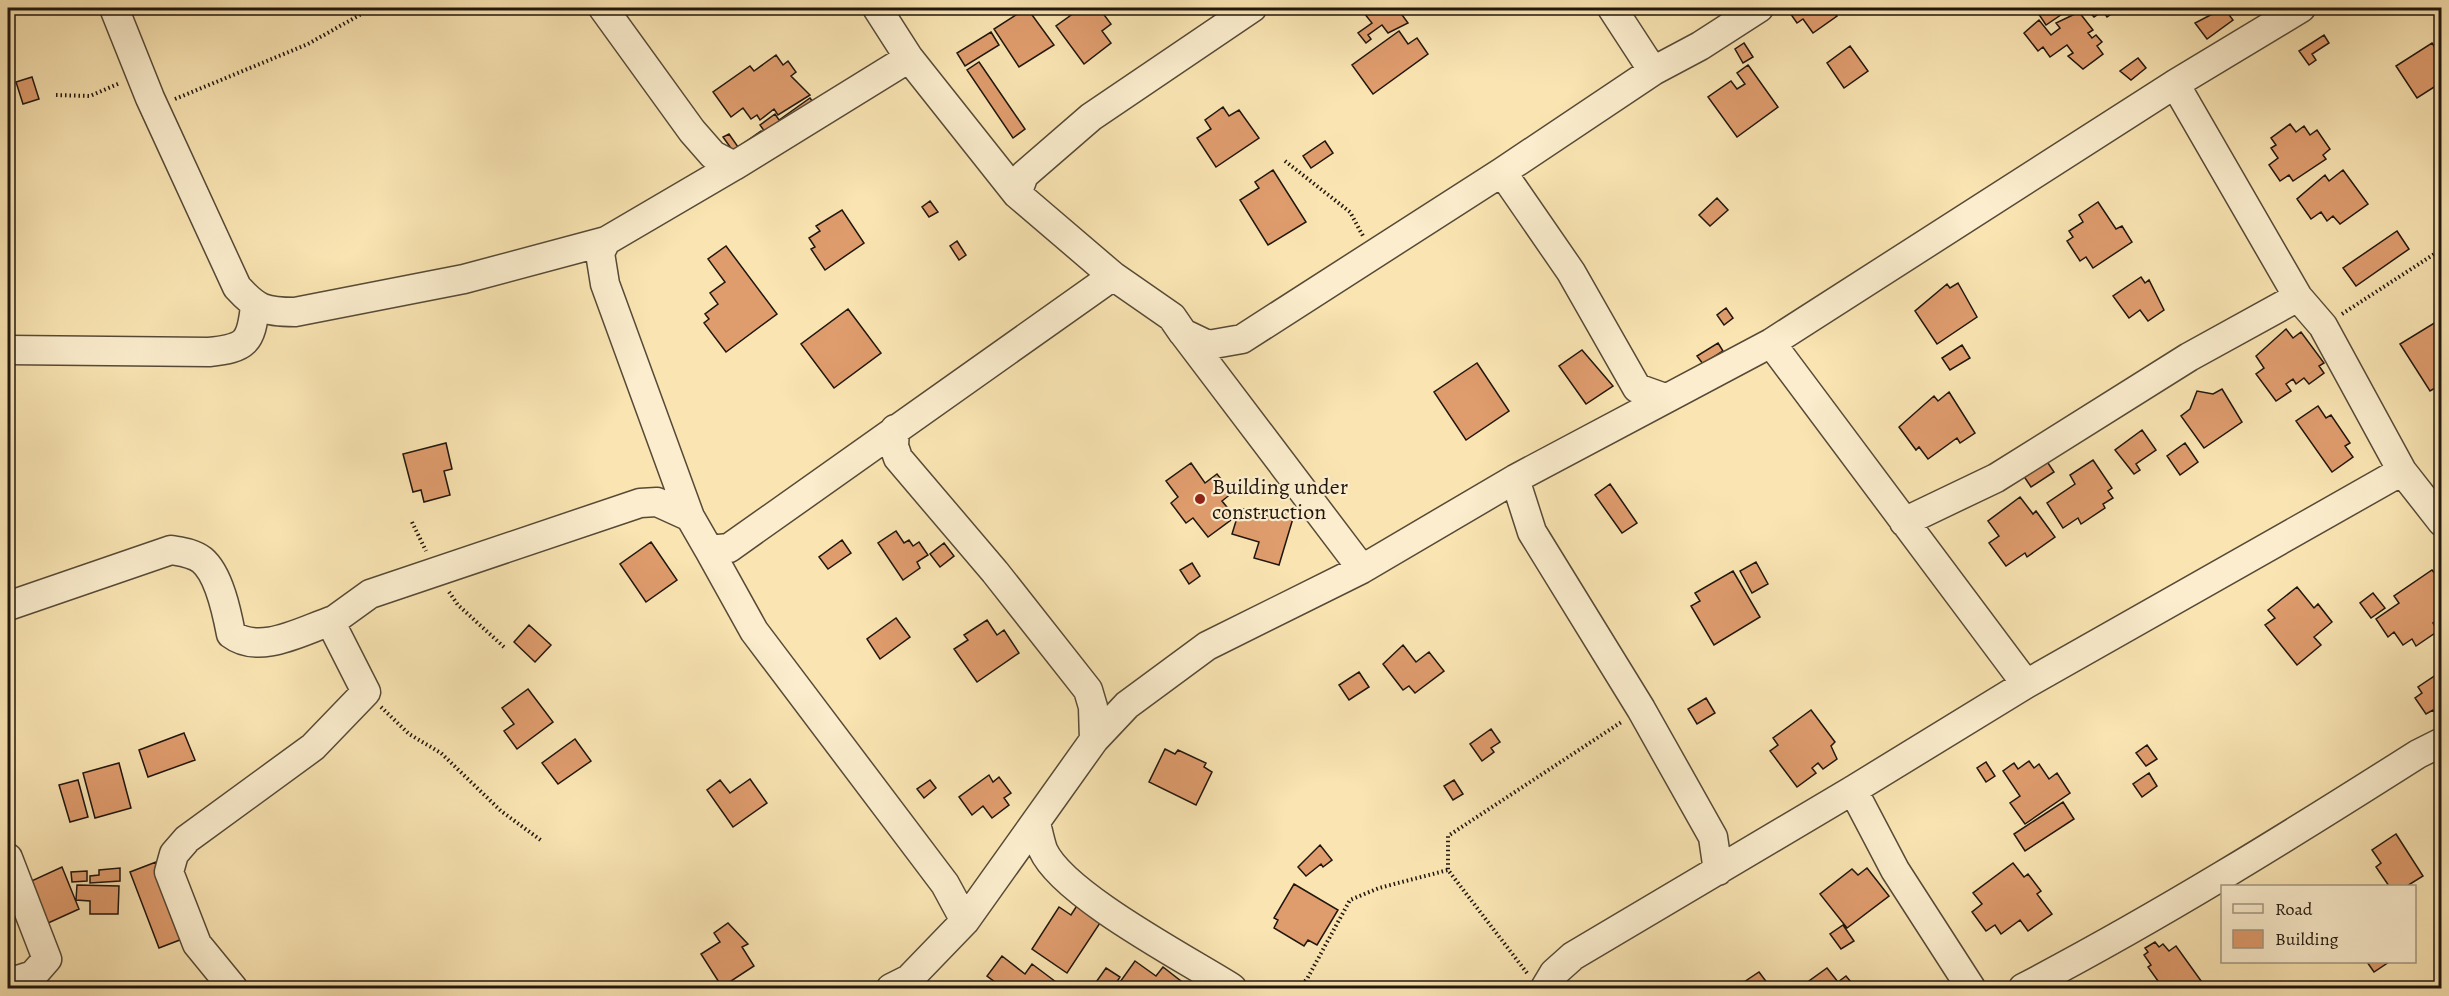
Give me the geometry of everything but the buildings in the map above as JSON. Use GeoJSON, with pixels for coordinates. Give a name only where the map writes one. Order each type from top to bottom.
{"type":"FeatureCollection","features":[{"type":"Feature","properties":{"kind":"street"},"geometry":{"type":"LineString","coordinates":[[114,8],[146,88],[237,287],[255,306],[272,312],[294,312],[464,279],[606,241],[687,196],[909,58]]}},
{"type":"Feature","properties":{"kind":"street"},"geometry":{"type":"LineString","coordinates":[[603,8],[692,130],[713,155],[734,166]]}},
{"type":"Feature","properties":{"kind":"street"},"geometry":{"type":"LineString","coordinates":[[877,8],[909,58],[1017,194],[1113,276],[1172,317],[1362,569]]}},
{"type":"Feature","properties":{"kind":"street"},"geometry":{"type":"LineString","coordinates":[[1017,194],[1024,175],[1091,117],[1252,8]]}},
{"type":"Feature","properties":{"kind":"street"},"geometry":{"type":"LineString","coordinates":[[1612,8],[1653,71]]}},
{"type":"Feature","properties":{"kind":"street"},"geometry":{"type":"LineString","coordinates":[[1183,333],[1208,345],[1242,339],[1502,172],[1653,71],[1700,46],[1759,8]]}},
{"type":"Feature","properties":{"kind":"street"},"geometry":{"type":"LineString","coordinates":[[891,988],[909,979],[965,921],[1094,740],[1127,705],[1207,646],[1362,569],[1515,479],[1771,343],[2175,84],[2301,8]]}},
{"type":"Feature","properties":{"kind":"street"},"geometry":{"type":"LineString","coordinates":[[2175,84],[2298,297],[2323,326],[2402,471],[2440,515]]}},
{"type":"Feature","properties":{"kind":"street"},"geometry":{"type":"LineString","coordinates":[[1502,172],[1571,272],[1637,388],[1665,398]]}},
{"type":"Feature","properties":{"kind":"street"},"geometry":{"type":"LineString","coordinates":[[606,241],[600,253],[605,284],[690,517],[754,631],[945,884],[965,921]]}},
{"type":"Feature","properties":{"kind":"street"},"geometry":{"type":"LineString","coordinates":[[709,550],[729,548],[1113,276]]}},
{"type":"Feature","properties":{"kind":"street"},"geometry":{"type":"LineString","coordinates":[[1904,522],[1996,477],[2189,357],[2298,297]]}},
{"type":"Feature","properties":{"kind":"street"},"geometry":{"type":"LineString","coordinates":[[8,350],[228,350],[245,341],[252,332],[255,306]]}},
{"type":"Feature","properties":{"kind":"street"},"geometry":{"type":"LineString","coordinates":[[1771,343],[2026,684]]}},
{"type":"Feature","properties":{"kind":"street"},"geometry":{"type":"LineString","coordinates":[[895,429],[894,446],[898,458],[996,572],[1088,690],[1093,706],[1094,740]]}},
{"type":"Feature","properties":{"kind":"street"},"geometry":{"type":"LineString","coordinates":[[1538,985],[1573,956],[1853,790],[2026,684],[2402,471]]}},
{"type":"Feature","properties":{"kind":"street"},"geometry":{"type":"LineString","coordinates":[[1515,479],[1532,532],[1641,709],[1713,837],[1718,871]]}},
{"type":"Feature","properties":{"kind":"street"},"geometry":{"type":"LineString","coordinates":[[8,606],[171,550],[189,553],[204,561],[224,598],[231,634],[242,642],[260,644],[334,620],[370,594],[640,503],[657,502],[690,517]]}},
{"type":"Feature","properties":{"kind":"street"},"geometry":{"type":"LineString","coordinates":[[233,988],[197,944],[169,872],[174,854],[187,839],[314,747],[366,692],[334,629],[334,620]]}},
{"type":"Feature","properties":{"kind":"street"},"geometry":{"type":"LineString","coordinates":[[1088,690],[1127,705]]}},
{"type":"Feature","properties":{"kind":"street"},"geometry":{"type":"LineString","coordinates":[[2023,988],[2088,955],[2235,869],[2418,754],[2442,742]]}},
{"type":"Feature","properties":{"kind":"street"},"geometry":{"type":"LineString","coordinates":[[1853,790],[1895,870],[1971,988]]}},
{"type":"Feature","properties":{"kind":"street"},"geometry":{"type":"LineString","coordinates":[[1036,823],[1044,851],[1070,882],[1205,980],[1232,988]]}},
{"type":"Feature","properties":{"kind":"street"},"geometry":{"type":"LineString","coordinates":[[1713,837],[1743,856]]}},
{"type":"Feature","properties":{"kind":"street"},"geometry":{"type":"LineString","coordinates":[[8,858],[47,959],[33,975],[8,983]]}},
{"type":"Feature","properties":{"kind":"path"},"geometry":{"type":"LineString","coordinates":[[56,95],[90,96],[146,88],[178,99],[308,44],[372,8]]}},
{"type":"Feature","properties":{"kind":"path"},"geometry":{"type":"LineString","coordinates":[[1285,160],[1350,212],[1374,255]]}},
{"type":"Feature","properties":{"kind":"path"},"geometry":{"type":"LineString","coordinates":[[2323,326],[2442,249]]}},
{"type":"Feature","properties":{"kind":"path"},"geometry":{"type":"LineString","coordinates":[[412,522],[436,570],[458,605],[504,647]]}},
{"type":"Feature","properties":{"kind":"path"},"geometry":{"type":"LineString","coordinates":[[366,692],[409,734],[441,753],[501,811],[542,841]]}},
{"type":"Feature","properties":{"kind":"path"},"geometry":{"type":"LineString","coordinates":[[1538,985],[1448,870],[1448,836],[1641,709]]}},
{"type":"Feature","properties":{"kind":"path"},"geometry":{"type":"LineString","coordinates":[[1299,988],[1307,979],[1350,900],[1380,888],[1448,870]]}},
{"type":"Feature","properties":{"kind":"place","name":"Building under construction"},"geometry":{"type":"Point","coordinates":[1200,499]}}]}
